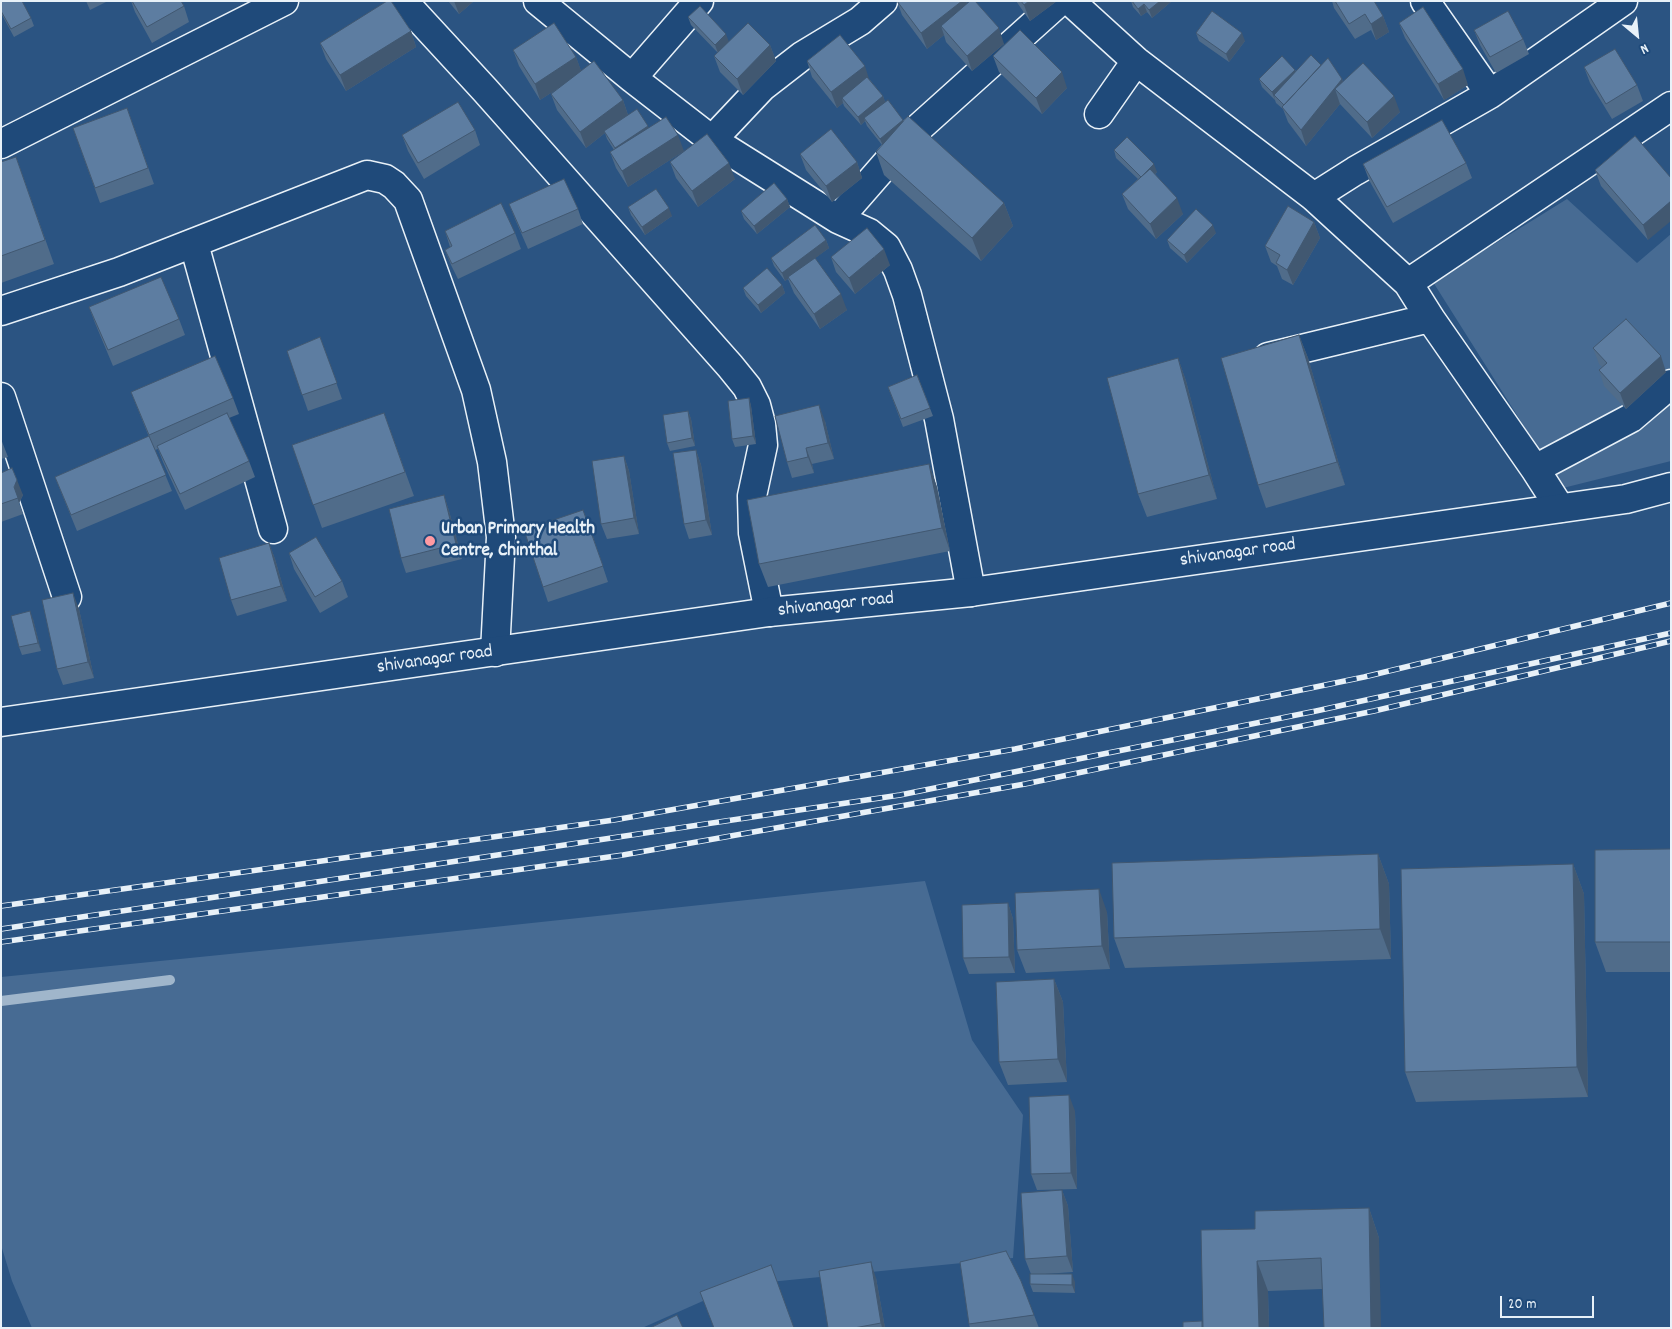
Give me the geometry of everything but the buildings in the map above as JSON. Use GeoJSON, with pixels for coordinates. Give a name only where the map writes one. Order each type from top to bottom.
{"type":"FeatureCollection","features":[{"type":"Feature","properties":{"kind":"street"},"geometry":{"type":"LineString","coordinates":[[1,144],[284,1]]}},
{"type":"Feature","properties":{"kind":"street"},"geometry":{"type":"LineString","coordinates":[[403,1],[492,97],[747,387],[756,405],[761,424],[763,445],[752,496],[753,533],[769,612]]}},
{"type":"Feature","properties":{"kind":"street"},"geometry":{"type":"LineString","coordinates":[[538,1],[712,140],[838,219],[869,233],[886,247],[898,270],[907,295],[938,419],[971,592]]}},
{"type":"Feature","properties":{"kind":"street"},"geometry":{"type":"LineString","coordinates":[[632,78],[699,1]]}},
{"type":"Feature","properties":{"kind":"street"},"geometry":{"type":"LineString","coordinates":[[712,140],[762,88],[802,56],[860,21],[883,1]]}},
{"type":"Feature","properties":{"kind":"street"},"geometry":{"type":"LineString","coordinates":[[838,219],[913,133],[1060,1]]}},
{"type":"Feature","properties":{"kind":"street"},"geometry":{"type":"LineString","coordinates":[[1070,1],[1136,61],[1314,197],[1408,283],[1560,508]]}},
{"type":"Feature","properties":{"kind":"street"},"geometry":{"type":"LineString","coordinates":[[1425,1],[1490,94]]}},
{"type":"Feature","properties":{"kind":"street"},"geometry":{"type":"LineString","coordinates":[[1314,197],[1355,171],[1490,94],[1623,1]]}},
{"type":"Feature","properties":{"kind":"street"},"geometry":{"type":"LineString","coordinates":[[1099,114],[1136,61]]}},
{"type":"Feature","properties":{"kind":"street"},"geometry":{"type":"LineString","coordinates":[[1408,283],[1671,106]]}},
{"type":"Feature","properties":{"kind":"street"},"geometry":{"type":"LineString","coordinates":[[1,311],[119,272],[367,176],[385,179],[394,185],[408,200],[476,390],[492,462],[501,537],[495,652]]}},
{"type":"Feature","properties":{"kind":"street"},"geometry":{"type":"LineString","coordinates":[[194,244],[273,529]]}},
{"type":"Feature","properties":{"kind":"street"},"geometry":{"type":"LineString","coordinates":[[1262,359],[1430,318]]}},
{"type":"Feature","properties":{"kind":"street"},"geometry":{"type":"LineString","coordinates":[[1535,469],[1631,418],[1671,384]]}},
{"type":"Feature","properties":{"kind":"street"},"geometry":{"type":"LineString","coordinates":[[1,397],[67,597]]}},
{"type":"Feature","properties":{"kind":"street","name":"shivanagar road"},"geometry":{"type":"LineString","coordinates":[[1,722],[769,612],[971,592],[1626,499],[1671,487]]}},
{"type":"Feature","properties":{"kind":"shaded area"},"geometry":{"type":"Polygon","coordinates":[[[1567,199],[1637,263],[1671,234],[1671,461],[1563,488],[1433,282],[1567,199]]]}},
{"type":"Feature","properties":{"kind":"shaded area"},"geometry":{"type":"Polygon","coordinates":[[[925,881],[972,1040],[1023,1115],[1013,1258],[739,1285],[642,1328],[32,1328],[12,1281],[1,1245],[1,977],[925,881]]]}},
{"type":"Feature","properties":{"kind":"waterway"},"geometry":{"type":"LineString","coordinates":[[1,1001],[170,980]]}},
{"type":"Feature","properties":{"kind":"railway"},"geometry":{"type":"LineString","coordinates":[[1,906],[614,820],[1015,749],[1364,677],[1671,603]]}},
{"type":"Feature","properties":{"kind":"railway"},"geometry":{"type":"LineString","coordinates":[[1,929],[900,795],[1316,711],[1671,633]]}},
{"type":"Feature","properties":{"kind":"railway"},"geometry":{"type":"LineString","coordinates":[[1,942],[623,855],[1025,784],[1374,711],[1671,641]]}},
{"type":"Feature","properties":{"kind":"place","name":"Urban Primary Health Centre, Chinthal"},"geometry":{"type":"Point","coordinates":[430,541]}}]}
